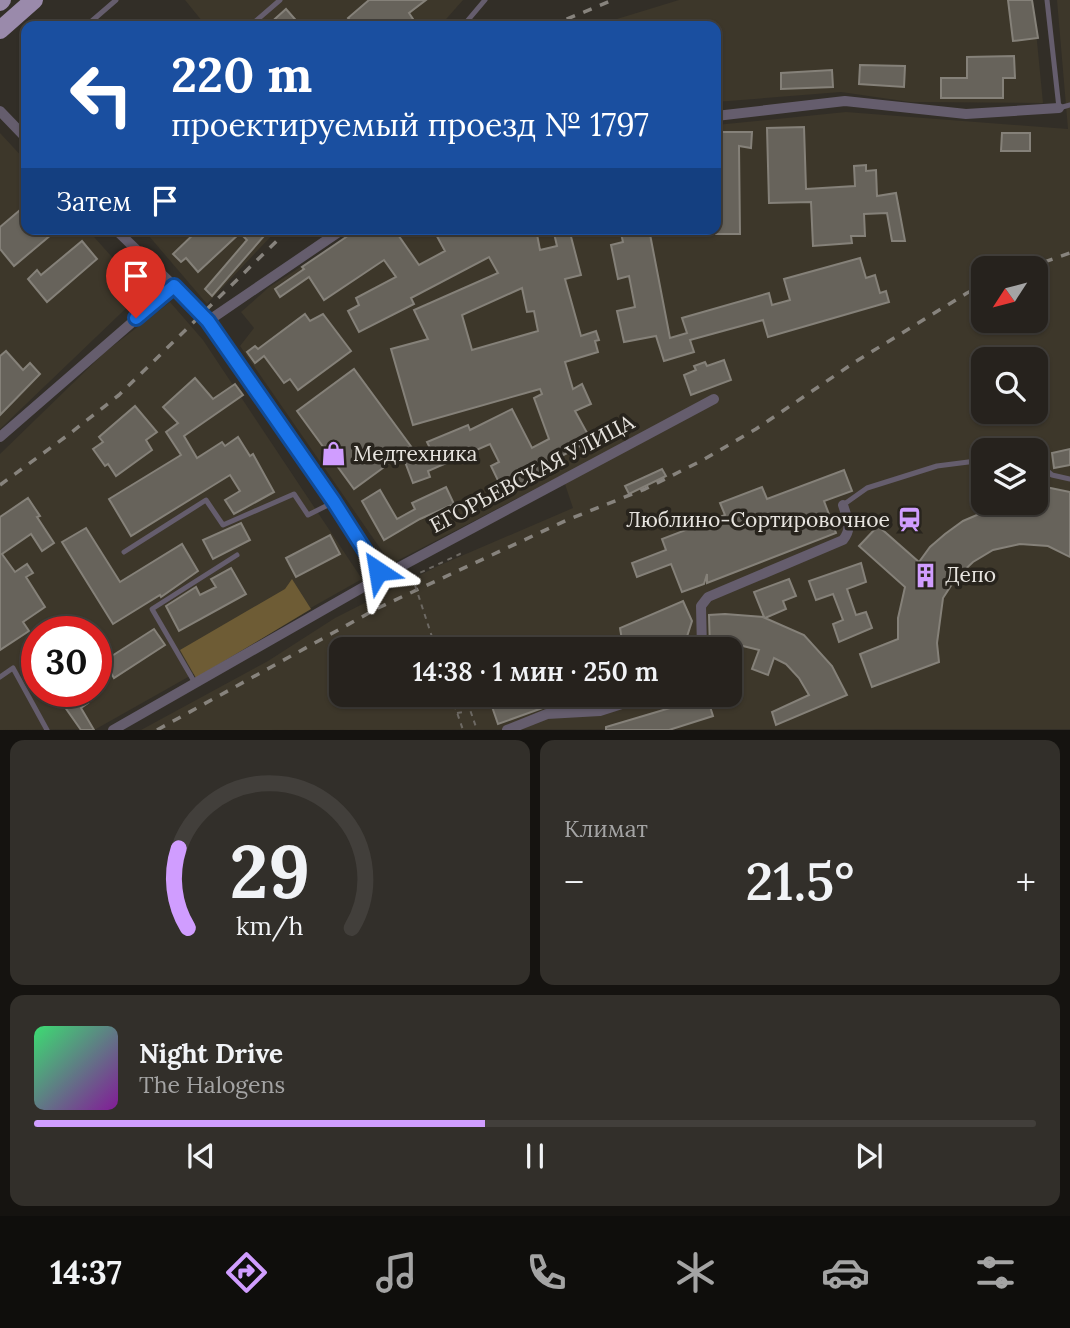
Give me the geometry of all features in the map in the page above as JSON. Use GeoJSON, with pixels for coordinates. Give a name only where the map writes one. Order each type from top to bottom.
{"type":"FeatureCollection","features":[{"type":"Feature","properties":{"kind":"main road"},"geometry":{"type":"LineString","coordinates":[[0,30],[34,0]]}},
{"type":"Feature","properties":{"kind":"street"},"geometry":{"type":"LineString","coordinates":[[721,115],[845,101],[966,114],[1064,107]]}},
{"type":"Feature","properties":{"kind":"street"},"geometry":{"type":"LineString","coordinates":[[0,111],[21,132]]}},
{"type":"Feature","properties":{"kind":"street"},"geometry":{"type":"LineString","coordinates":[[121,235],[208,321],[334,502],[381,577]]}},
{"type":"Feature","properties":{"kind":"street"},"geometry":{"type":"LineString","coordinates":[[208,321],[334,235]]}},
{"type":"Feature","properties":{"kind":"street"},"geometry":{"type":"LineString","coordinates":[[0,437],[174,286]]}},
{"type":"Feature","properties":{"kind":"street","name":"ЕГОРЬЕВСКАЯ УЛИЦА"},"geometry":{"type":"LineString","coordinates":[[113,730],[381,577],[714,399]]}},
{"type":"Feature","properties":{"kind":"street"},"geometry":{"type":"LineString","coordinates":[[702,637],[701,606],[708,597],[843,540],[849,533],[850,526],[843,505]]}},
{"type":"Feature","properties":{"kind":"street"},"geometry":{"type":"LineString","coordinates":[[507,730],[547,714],[600,711],[612,707]]}},
{"type":"Feature","properties":{"kind":"lane"},"geometry":{"type":"LineString","coordinates":[[92,21],[116,0]]}},
{"type":"Feature","properties":{"kind":"lane"},"geometry":{"type":"LineString","coordinates":[[256,21],[280,0]]}},
{"type":"Feature","properties":{"kind":"lane"},"geometry":{"type":"LineString","coordinates":[[467,21],[485,0]]}},
{"type":"Feature","properties":{"kind":"lane"},"geometry":{"type":"LineString","coordinates":[[1047,0],[1064,107]]}},
{"type":"Feature","properties":{"kind":"lane"},"geometry":{"type":"LineString","coordinates":[[843,505],[867,488],[937,466],[971,462]]}},
{"type":"Feature","properties":{"kind":"lane"},"geometry":{"type":"LineString","coordinates":[[1048,472],[1070,479]]}},
{"type":"Feature","properties":{"kind":"lane"},"geometry":{"type":"LineString","coordinates":[[124,552],[206,500],[223,525],[294,494],[308,515],[334,502]]}},
{"type":"Feature","properties":{"kind":"lane"},"geometry":{"type":"LineString","coordinates":[[195,683],[152,609],[237,555]]}},
{"type":"Feature","properties":{"kind":"lane"},"geometry":{"type":"LineString","coordinates":[[0,677],[13,668],[47,730]]}},
{"type":"Feature","properties":{"kind":"path"},"geometry":{"type":"LineString","coordinates":[[367,597],[460,554]]}},
{"type":"Feature","properties":{"kind":"path"},"geometry":{"type":"LineString","coordinates":[[412,576],[432,637]]}},
{"type":"Feature","properties":{"kind":"path"},"geometry":{"type":"LineString","coordinates":[[457,713],[463,712],[459,700],[466,698],[477,730]]}},
{"type":"Feature","properties":{"kind":"path"},"geometry":{"type":"LineString","coordinates":[[455,707],[463,730]]}},
{"type":"Feature","properties":{"kind":"shaded area"},"geometry":{"type":"Polygon","coordinates":[[[185,0],[463,0],[444,21],[202,21],[185,0]]]}},
{"type":"Feature","properties":{"kind":"shaded area"},"geometry":{"type":"Polygon","coordinates":[[[679,0],[1033,0],[1043,103],[910,102],[841,92],[721,102],[721,21],[610,21],[679,0]]]}},
{"type":"Feature","properties":{"kind":"shaded area"},"geometry":{"type":"Polygon","coordinates":[[[1057,0],[1070,0],[1070,729],[141,730],[268,661],[335,618],[438,566],[573,508],[562,475],[391,564],[240,346],[254,328],[241,312],[268,288],[350,235],[721,235],[721,124],[846,112],[1068,129],[1057,0]]]}},
{"type":"Feature","properties":{"kind":"shaded area"},"geometry":{"type":"Polygon","coordinates":[[[0,133],[21,156],[21,235],[92,235],[143,292],[0,429],[0,133]]]}},
{"type":"Feature","properties":{"kind":"shaded area"},"geometry":{"type":"Polygon","coordinates":[[[148,235],[272,235],[207,304],[148,235]]]}},
{"type":"Feature","properties":{"kind":"shaded area"},"geometry":{"type":"Polygon","coordinates":[[[170,302],[203,340],[362,579],[96,729],[0,730],[0,454],[105,352],[170,302]]]}},
{"type":"Feature","properties":{"kind":"shaded area"},"geometry":{"type":"Polygon","coordinates":[[[292,579],[311,609],[196,678],[180,650],[285,589],[292,579]]]}},
{"type":"Feature","properties":{"kind":"building"},"geometry":{"type":"Polygon","coordinates":[[[369,0],[426,0],[409,13],[413,19],[410,21],[351,21],[348,18],[369,0]]]}},
{"type":"Feature","properties":{"kind":"building"},"geometry":{"type":"Polygon","coordinates":[[[1008,0],[1032,0],[1038,38],[1013,41],[1008,0]]]}},
{"type":"Feature","properties":{"kind":"building"},"geometry":{"type":"Polygon","coordinates":[[[286,9],[297,21],[273,21],[286,9]]]}},
{"type":"Feature","properties":{"kind":"building"},"geometry":{"type":"Polygon","coordinates":[[[1014,56],[1015,78],[1003,78],[1003,98],[941,98],[941,78],[967,78],[967,57],[1014,56]]]}},
{"type":"Feature","properties":{"kind":"building"},"geometry":{"type":"Polygon","coordinates":[[[860,65],[905,66],[904,87],[859,84],[860,65]]]}},
{"type":"Feature","properties":{"kind":"building"},"geometry":{"type":"Polygon","coordinates":[[[832,70],[833,87],[781,89],[781,73],[832,70]]]}},
{"type":"Feature","properties":{"kind":"building"},"geometry":{"type":"Polygon","coordinates":[[[804,127],[806,189],[855,186],[854,166],[866,165],[866,171],[876,170],[877,196],[896,193],[905,241],[892,241],[887,213],[864,214],[865,236],[851,236],[852,243],[813,246],[811,202],[769,203],[767,128],[804,127]]]}},
{"type":"Feature","properties":{"kind":"building"},"geometry":{"type":"Polygon","coordinates":[[[721,132],[752,132],[751,148],[739,146],[740,234],[721,234],[721,132]]]}},
{"type":"Feature","properties":{"kind":"building"},"geometry":{"type":"Polygon","coordinates":[[[1002,133],[1030,133],[1030,151],[1001,151],[1002,133]]]}},
{"type":"Feature","properties":{"kind":"building"},"geometry":{"type":"Polygon","coordinates":[[[21,209],[21,235],[51,235],[14,266],[0,249],[0,227],[21,209]]]}},
{"type":"Feature","properties":{"kind":"building"},"geometry":{"type":"Polygon","coordinates":[[[193,235],[238,235],[198,272],[186,258],[181,262],[173,254],[193,235]]]}},
{"type":"Feature","properties":{"kind":"building"},"geometry":{"type":"Polygon","coordinates":[[[242,235],[265,235],[212,296],[205,289],[247,240],[242,235]]]}},
{"type":"Feature","properties":{"kind":"building"},"geometry":{"type":"Polygon","coordinates":[[[349,235],[398,235],[419,265],[445,251],[436,235],[537,235],[540,250],[557,246],[554,235],[571,235],[581,275],[565,279],[581,336],[596,331],[599,340],[595,341],[598,352],[565,362],[573,389],[582,384],[591,404],[575,411],[591,440],[547,464],[550,470],[504,493],[491,466],[499,462],[490,444],[428,471],[430,477],[413,483],[402,454],[354,489],[297,411],[354,369],[424,464],[420,452],[430,448],[427,442],[468,425],[470,430],[512,409],[532,448],[549,439],[534,398],[542,394],[540,389],[413,425],[391,349],[428,339],[414,310],[498,273],[489,257],[411,298],[414,304],[359,332],[348,311],[359,305],[356,298],[396,277],[384,260],[324,300],[309,277],[280,297],[275,289],[304,269],[302,267],[349,235]],[[522,288],[462,315],[472,350],[538,331],[534,311],[527,312],[522,288]]]}},
{"type":"Feature","properties":{"kind":"building"},"geometry":{"type":"Polygon","coordinates":[[[621,235],[650,235],[670,338],[687,333],[682,318],[769,293],[772,305],[790,300],[784,279],[860,258],[866,278],[875,275],[880,293],[886,291],[889,302],[768,337],[763,320],[690,340],[694,352],[664,361],[656,336],[624,342],[617,311],[635,307],[629,276],[618,279],[611,245],[623,242],[621,235]]]}},
{"type":"Feature","properties":{"kind":"building"},"geometry":{"type":"Polygon","coordinates":[[[82,241],[97,259],[47,302],[28,279],[37,270],[41,275],[82,241]]]}},
{"type":"Feature","properties":{"kind":"building"},"geometry":{"type":"Polygon","coordinates":[[[305,314],[310,321],[323,314],[351,351],[298,390],[290,379],[284,383],[264,356],[255,363],[247,352],[255,346],[258,349],[305,314]]]}},
{"type":"Feature","properties":{"kind":"building"},"geometry":{"type":"Polygon","coordinates":[[[6,351],[23,370],[30,363],[40,374],[0,415],[0,356],[6,351]]]}},
{"type":"Feature","properties":{"kind":"building"},"geometry":{"type":"Polygon","coordinates":[[[724,360],[731,380],[691,395],[684,375],[696,370],[694,366],[705,362],[707,366],[724,360]]]}},
{"type":"Feature","properties":{"kind":"building"},"geometry":{"type":"Polygon","coordinates":[[[195,378],[213,399],[235,384],[243,395],[184,436],[197,458],[222,442],[225,446],[238,437],[250,456],[253,454],[274,492],[234,514],[225,500],[240,491],[230,475],[131,536],[109,499],[181,455],[166,432],[178,423],[163,407],[195,378]]]}},
{"type":"Feature","properties":{"kind":"building"},"geometry":{"type":"Polygon","coordinates":[[[135,406],[157,432],[146,440],[152,450],[116,476],[93,449],[103,442],[99,437],[135,406]]]}},
{"type":"Feature","properties":{"kind":"building"},"geometry":{"type":"Polygon","coordinates":[[[1070,449],[1070,465],[1054,468],[1052,453],[1070,449]]]}},
{"type":"Feature","properties":{"kind":"building"},"geometry":{"type":"Polygon","coordinates":[[[662,469],[666,476],[629,494],[625,486],[662,469]]]}},
{"type":"Feature","properties":{"kind":"building"},"geometry":{"type":"Polygon","coordinates":[[[844,470],[852,491],[824,501],[836,533],[707,583],[707,574],[704,584],[682,592],[671,564],[637,577],[632,563],[666,550],[662,539],[725,515],[720,503],[762,487],[767,499],[844,470]]]}},
{"type":"Feature","properties":{"kind":"building"},"geometry":{"type":"Polygon","coordinates":[[[446,487],[454,504],[420,519],[384,540],[362,501],[380,490],[397,519],[415,509],[412,503],[446,487]]]}},
{"type":"Feature","properties":{"kind":"building","name":"Депо"},"geometry":{"type":"Polygon","coordinates":[[[1048,487],[1070,492],[1070,557],[1048,546],[1020,544],[993,550],[973,562],[956,578],[943,598],[937,643],[939,662],[872,687],[860,654],[898,639],[898,618],[905,587],[859,546],[878,526],[919,562],[930,547],[963,521],[977,515],[1048,515],[1048,487]]]}},
{"type":"Feature","properties":{"kind":"building"},"geometry":{"type":"Polygon","coordinates":[[[28,498],[54,543],[42,551],[31,534],[2,554],[15,572],[27,564],[33,573],[26,577],[45,607],[32,616],[21,616],[21,636],[0,650],[0,517],[28,498]]]}},
{"type":"Feature","properties":{"kind":"building"},"geometry":{"type":"Polygon","coordinates":[[[241,523],[250,540],[213,559],[203,540],[241,523]]]}},
{"type":"Feature","properties":{"kind":"building"},"geometry":{"type":"Polygon","coordinates":[[[86,528],[120,582],[182,544],[198,571],[161,597],[160,595],[113,624],[112,616],[108,616],[62,542],[86,528]]]}},
{"type":"Feature","properties":{"kind":"building"},"geometry":{"type":"Polygon","coordinates":[[[330,535],[340,554],[296,577],[286,558],[330,535]]]}},
{"type":"Feature","properties":{"kind":"building"},"geometry":{"type":"Polygon","coordinates":[[[861,563],[866,582],[847,589],[856,615],[866,612],[872,628],[839,642],[833,624],[843,620],[833,594],[816,600],[809,581],[861,563]]]}},
{"type":"Feature","properties":{"kind":"building"},"geometry":{"type":"Polygon","coordinates":[[[231,568],[246,594],[179,631],[166,606],[196,587],[200,595],[216,587],[211,579],[231,568]]]}},
{"type":"Feature","properties":{"kind":"building"},"geometry":{"type":"Polygon","coordinates":[[[789,579],[796,596],[783,601],[786,609],[765,618],[804,635],[832,666],[847,695],[776,725],[772,712],[809,695],[799,678],[786,664],[774,658],[768,675],[752,669],[759,650],[742,646],[742,637],[710,637],[709,615],[764,617],[754,592],[789,579]]]}},
{"type":"Feature","properties":{"kind":"building"},"geometry":{"type":"Polygon","coordinates":[[[683,601],[692,621],[687,637],[622,637],[620,628],[683,601]]]}},
{"type":"Feature","properties":{"kind":"building"},"geometry":{"type":"Polygon","coordinates":[[[154,629],[165,645],[114,678],[112,656],[154,629]]]}},
{"type":"Feature","properties":{"kind":"building"},"geometry":{"type":"Polygon","coordinates":[[[65,707],[82,707],[94,730],[81,730],[65,707]]]}},
{"type":"Feature","properties":{"kind":"building"},"geometry":{"type":"Polygon","coordinates":[[[492,707],[545,707],[498,724],[492,707]]]}},
{"type":"Feature","properties":{"kind":"building"},"geometry":{"type":"Polygon","coordinates":[[[673,707],[710,707],[713,716],[669,730],[606,730],[606,727],[673,707]]]}},
{"type":"Feature","properties":{"kind":"railway"},"geometry":{"type":"LineString","coordinates":[[562,21],[613,0]]}},
{"type":"Feature","properties":{"kind":"railway"},"geometry":{"type":"LineString","coordinates":[[0,485],[119,395],[283,235]]}},
{"type":"Feature","properties":{"kind":"railway"},"geometry":{"type":"LineString","coordinates":[[1048,261],[1070,253]]}},
{"type":"Feature","properties":{"kind":"railway"},"geometry":{"type":"LineString","coordinates":[[157,730],[378,608],[567,520],[645,489],[701,461],[756,429],[855,362],[971,291]]}},
{"type":"Feature","properties":{"kind":"place","name":"Медтехника"},"geometry":{"type":"Point","coordinates":[333,454]}},
{"type":"Feature","properties":{"kind":"place","name":"Люблино-Сортировочное"},"geometry":{"type":"Point","coordinates":[910,520]}},
{"type":"Feature","properties":{"kind":"place","name":"Депо"},"geometry":{"type":"Point","coordinates":[925,575]}},
{"type":"Feature","properties":{"kind":"route"},"geometry":{"type":"LineString","coordinates":[[136,318],[174,286],[203,314],[334,502],[378,571]]}}]}
